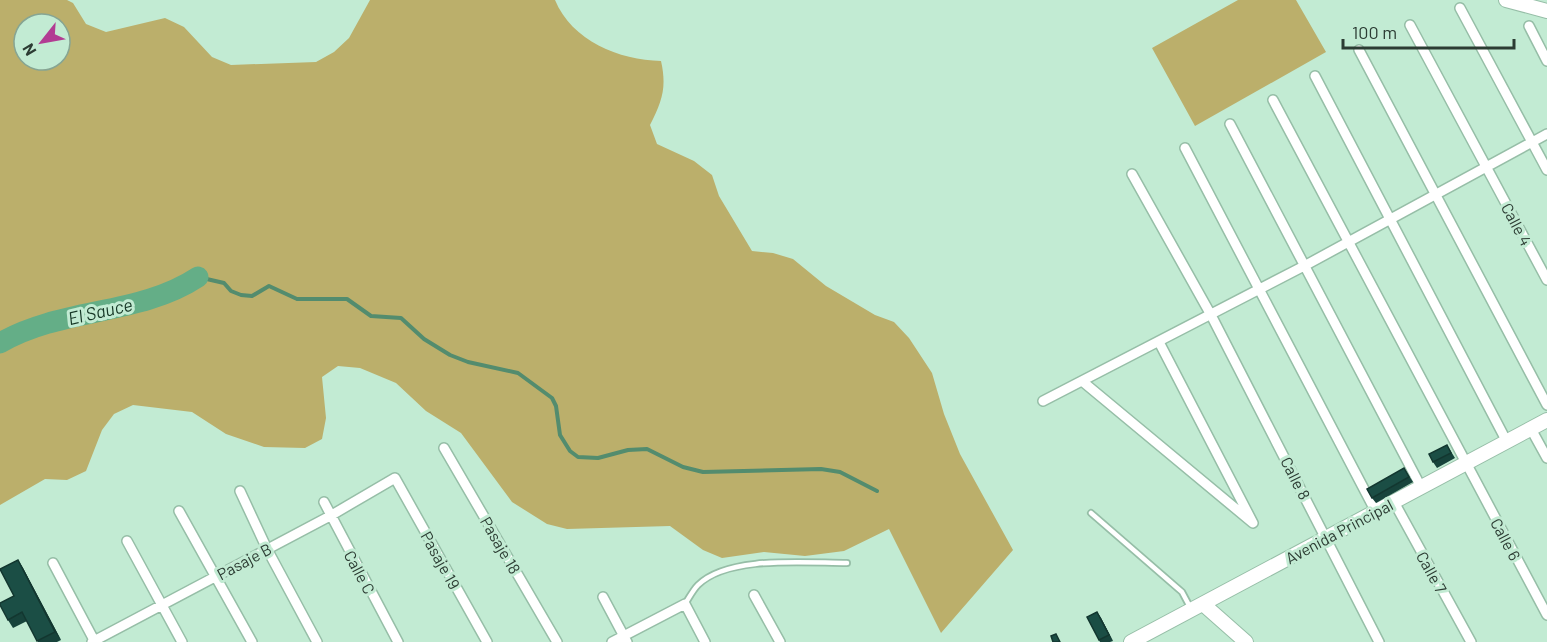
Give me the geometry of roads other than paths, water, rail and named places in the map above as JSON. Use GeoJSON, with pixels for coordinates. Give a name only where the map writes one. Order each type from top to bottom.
{"type":"FeatureCollection","features":[{"type":"Feature","properties":{"kind":"street"},"geometry":{"type":"LineString","coordinates":[[1506,0],[1540,6]]}},
{"type":"Feature","properties":{"kind":"street"},"geometry":{"type":"LineString","coordinates":[[1460,8],[1547,170]]}},
{"type":"Feature","properties":{"kind":"street","name":"Calle 4"},"geometry":{"type":"LineString","coordinates":[[1410,26],[1547,280]]}},
{"type":"Feature","properties":{"kind":"street"},"geometry":{"type":"LineString","coordinates":[[1529,26],[1547,62]]}},
{"type":"Feature","properties":{"kind":"street"},"geometry":{"type":"LineString","coordinates":[[1359,50],[1547,405]]}},
{"type":"Feature","properties":{"kind":"street"},"geometry":{"type":"LineString","coordinates":[[1315,76],[1507,442]]}},
{"type":"Feature","properties":{"kind":"street","name":"Calle 6"},"geometry":{"type":"LineString","coordinates":[[1273,100],[1547,615]]}},
{"type":"Feature","properties":{"kind":"street"},"geometry":{"type":"LineString","coordinates":[[1230,124],[1421,487]]}},
{"type":"Feature","properties":{"kind":"street"},"geometry":{"type":"LineString","coordinates":[[1043,401],[1306,265],[1547,134]]}},
{"type":"Feature","properties":{"kind":"street"},"geometry":{"type":"LineString","coordinates":[[1185,148],[1261,288],[1376,512]]}},
{"type":"Feature","properties":{"kind":"street","name":"Calle 8"},"geometry":{"type":"LineString","coordinates":[[1132,174],[1211,315],[1327,538],[1378,642]]}},
{"type":"Feature","properties":{"kind":"street"},"geometry":{"type":"LineString","coordinates":[[1082,381],[1253,523],[1159,342]]}},
{"type":"Feature","properties":{"kind":"street","name":"Avenida Principal"},"geometry":{"type":"LineString","coordinates":[[1131,642],[1547,420]]}},
{"type":"Feature","properties":{"kind":"street"},"geometry":{"type":"LineString","coordinates":[[1531,429],[1547,458]]}},
{"type":"Feature","properties":{"kind":"street","name":"Pasaje 18"},"geometry":{"type":"LineString","coordinates":[[444,448],[557,642]]}},
{"type":"Feature","properties":{"kind":"street","name":"Pasaje B"},"geometry":{"type":"LineString","coordinates":[[94,642],[330,516],[395,478]]}},
{"type":"Feature","properties":{"kind":"street","name":"Pasaje 19"},"geometry":{"type":"LineString","coordinates":[[395,478],[487,642]]}},
{"type":"Feature","properties":{"kind":"street"},"geometry":{"type":"LineString","coordinates":[[240,490],[267,549],[317,642]]}},
{"type":"Feature","properties":{"kind":"street","name":"Calle C"},"geometry":{"type":"LineString","coordinates":[[324,502],[398,642]]}},
{"type":"Feature","properties":{"kind":"street","name":"Calle 7"},"geometry":{"type":"LineString","coordinates":[[1394,502],[1471,642]]}},
{"type":"Feature","properties":{"kind":"street"},"geometry":{"type":"LineString","coordinates":[[179,511],[252,642]]}},
{"type":"Feature","properties":{"kind":"street"},"geometry":{"type":"LineString","coordinates":[[127,541],[182,642]]}},
{"type":"Feature","properties":{"kind":"street"},"geometry":{"type":"LineString","coordinates":[[53,563],[94,642]]}},
{"type":"Feature","properties":{"kind":"street"},"geometry":{"type":"LineString","coordinates":[[754,595],[780,642]]}},
{"type":"Feature","properties":{"kind":"street"},"geometry":{"type":"LineString","coordinates":[[603,597],[625,639]]}},
{"type":"Feature","properties":{"kind":"street"},"geometry":{"type":"LineString","coordinates":[[612,642],[625,639],[685,604],[705,642]]}},
{"type":"Feature","properties":{"kind":"street"},"geometry":{"type":"LineString","coordinates":[[1197,607],[1246,642]]}},
{"type":"Feature","properties":{"kind":"lane"},"geometry":{"type":"LineString","coordinates":[[1091,513],[1197,607]]}},
{"type":"Feature","properties":{"kind":"lane"},"geometry":{"type":"LineString","coordinates":[[685,604],[699,584],[719,573],[742,565],[847,563]]}},
{"type":"Feature","properties":{"kind":"waterway"},"geometry":{"type":"LineString","coordinates":[[198,277],[224,283],[231,291],[241,295],[252,296],[269,286],[297,299],[347,299],[371,316],[401,318],[424,339],[450,355],[468,362],[518,373],[552,398],[556,406],[560,435],[570,451],[578,457],[598,458],[628,450],[647,449],[683,467],[703,472],[821,469],[840,472],[877,491]]}},
{"type":"Feature","properties":{"kind":"waterway","name":"El Sauce"},"geometry":{"type":"LineString","coordinates":[[0,343],[24,331],[49,323],[151,299],[175,290],[198,277]]}}]}
